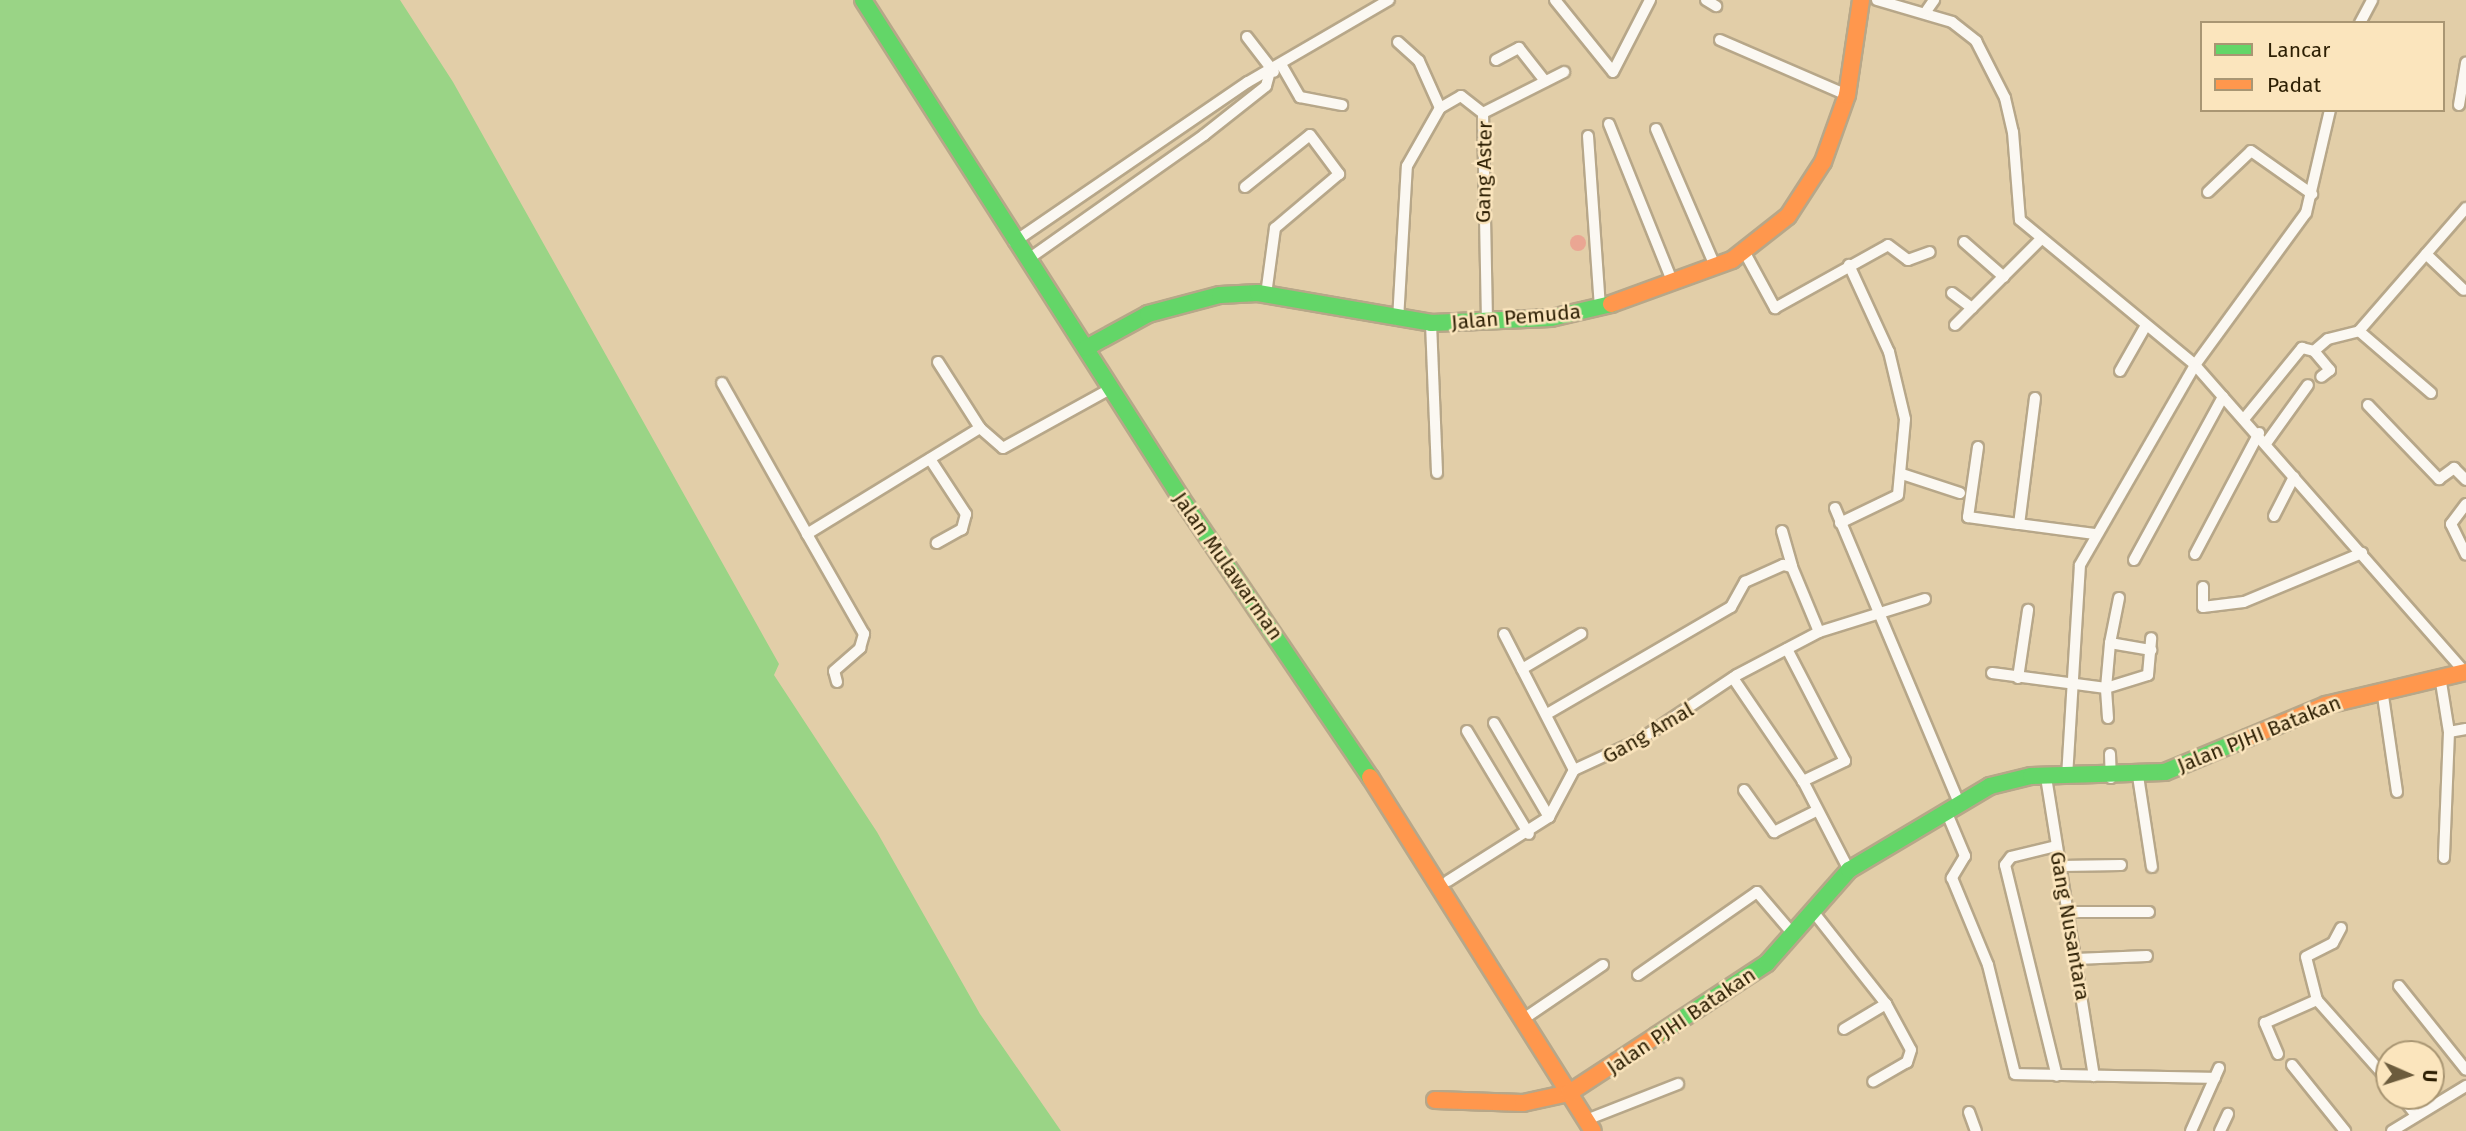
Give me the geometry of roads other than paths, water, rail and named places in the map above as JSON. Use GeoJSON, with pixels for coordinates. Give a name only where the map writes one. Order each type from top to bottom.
{"type":"FeatureCollection","features":[{"type":"Feature","properties":{"kind":"main road","name":"Jalan Mulawarman"},"geometry":{"type":"LineString","coordinates":[[863,0],[1014,242],[1086,348],[1110,389],[1329,717],[1416,840]]}},
{"type":"Feature","properties":{"kind":"main road","name":"Jalan Pemuda"},"geometry":{"type":"LineString","coordinates":[[1086,348],[1181,303],[1266,295],[1398,320],[1431,323],[1487,321],[1600,308],[1745,253],[1788,216],[1807,188],[1847,95],[1861,0]]}},
{"type":"Feature","properties":{"kind":"main road","name":"Jalan PJHI Batakan"},"geometry":{"type":"LineString","coordinates":[[1435,1100],[1524,1103],[1569,1093],[1734,989],[1815,914],[1849,870],[1953,807],[2005,780],[2138,776],[2205,758],[2326,705],[2382,689],[2465,672]]}},
{"type":"Feature","properties":{"kind":"main road"},"geometry":{"type":"LineString","coordinates":[[1416,840],[1448,881],[1458,911]]}},
{"type":"Feature","properties":{"kind":"main road"},"geometry":{"type":"LineString","coordinates":[[1416,840],[1522,1020],[1590,1126]]}},
{"type":"Feature","properties":{"kind":"street"},"geometry":{"type":"LineString","coordinates":[[1014,242],[1248,82],[1275,71],[1389,0]]}},
{"type":"Feature","properties":{"kind":"street"},"geometry":{"type":"LineString","coordinates":[[1555,0],[1614,72],[1650,0]]}},
{"type":"Feature","properties":{"kind":"street"},"geometry":{"type":"LineString","coordinates":[[1706,0],[1716,6]]}},
{"type":"Feature","properties":{"kind":"street"},"geometry":{"type":"LineString","coordinates":[[1877,0],[1925,13],[1965,28],[1988,61],[2014,132],[2018,215],[2040,240],[2195,365],[2263,438],[2465,672]]}},
{"type":"Feature","properties":{"kind":"street"},"geometry":{"type":"LineString","coordinates":[[1925,13],[1934,0]]}},
{"type":"Feature","properties":{"kind":"street"},"geometry":{"type":"LineString","coordinates":[[2361,21],[2372,0]]}},
{"type":"Feature","properties":{"kind":"street"},"geometry":{"type":"LineString","coordinates":[[1247,37],[1300,97],[1342,105]]}},
{"type":"Feature","properties":{"kind":"street"},"geometry":{"type":"LineString","coordinates":[[1720,40],[1847,95]]}},
{"type":"Feature","properties":{"kind":"street"},"geometry":{"type":"LineString","coordinates":[[1398,43],[1419,61],[1440,108]]}},
{"type":"Feature","properties":{"kind":"street"},"geometry":{"type":"LineString","coordinates":[[1496,60],[1519,47],[1545,81]]}},
{"type":"Feature","properties":{"kind":"street"},"geometry":{"type":"LineString","coordinates":[[2459,105],[2464,88],[2466,63]]}},
{"type":"Feature","properties":{"kind":"street"},"geometry":{"type":"LineString","coordinates":[[1027,260],[1204,135],[1266,86],[1275,71]]}},
{"type":"Feature","properties":{"kind":"street","name":"Gang Aster"},"geometry":{"type":"LineString","coordinates":[[1487,321],[1483,113],[1563,72]]}},
{"type":"Feature","properties":{"kind":"street"},"geometry":{"type":"LineString","coordinates":[[1398,320],[1401,190],[1407,166],[1440,108],[1461,96],[1483,113]]}},
{"type":"Feature","properties":{"kind":"street"},"geometry":{"type":"LineString","coordinates":[[2067,777],[2070,685],[2080,565],[2095,534],[2195,365],[2306,213],[2330,112]]}},
{"type":"Feature","properties":{"kind":"street"},"geometry":{"type":"LineString","coordinates":[[1609,124],[1672,281]]}},
{"type":"Feature","properties":{"kind":"street"},"geometry":{"type":"LineString","coordinates":[[1656,129],[1714,266]]}},
{"type":"Feature","properties":{"kind":"street"},"geometry":{"type":"LineString","coordinates":[[1245,187],[1310,135],[1339,174],[1275,228],[1266,295]]}},
{"type":"Feature","properties":{"kind":"street"},"geometry":{"type":"LineString","coordinates":[[1588,136],[1600,308]]}},
{"type":"Feature","properties":{"kind":"street"},"geometry":{"type":"LineString","coordinates":[[2208,192],[2251,151],[2312,194]]}},
{"type":"Feature","properties":{"kind":"street"},"geometry":{"type":"LineString","coordinates":[[2244,419],[2299,350],[2314,351],[2328,339],[2359,331],[2466,208]]}},
{"type":"Feature","properties":{"kind":"street"},"geometry":{"type":"LineString","coordinates":[[1955,325],[2040,240]]}},
{"type":"Feature","properties":{"kind":"street"},"geometry":{"type":"LineString","coordinates":[[1964,242],[2004,277]]}},
{"type":"Feature","properties":{"kind":"street"},"geometry":{"type":"LineString","coordinates":[[1745,253],[1775,308],[1888,245],[1908,260],[1930,252]]}},
{"type":"Feature","properties":{"kind":"street"},"geometry":{"type":"LineString","coordinates":[[2426,254],[2464,290]]}},
{"type":"Feature","properties":{"kind":"street"},"geometry":{"type":"LineString","coordinates":[[1840,523],[1892,500],[1902,474],[1904,398],[1849,265]]}},
{"type":"Feature","properties":{"kind":"street"},"geometry":{"type":"LineString","coordinates":[[1952,293],[1972,308]]}},
{"type":"Feature","properties":{"kind":"street"},"geometry":{"type":"LineString","coordinates":[[1431,323],[1437,473]]}},
{"type":"Feature","properties":{"kind":"street"},"geometry":{"type":"LineString","coordinates":[[2120,371],[2145,327]]}},
{"type":"Feature","properties":{"kind":"street"},"geometry":{"type":"LineString","coordinates":[[2359,331],[2431,393]]}},
{"type":"Feature","properties":{"kind":"street"},"geometry":{"type":"LineString","coordinates":[[2314,351],[2329,370],[2321,377]]}},
{"type":"Feature","properties":{"kind":"street"},"geometry":{"type":"LineString","coordinates":[[938,362],[979,428],[995,447],[1015,445],[1110,389]]}},
{"type":"Feature","properties":{"kind":"street"},"geometry":{"type":"LineString","coordinates":[[722,383],[863,634],[860,648],[834,671],[838,682]]}},
{"type":"Feature","properties":{"kind":"street"},"geometry":{"type":"LineString","coordinates":[[2195,554],[2263,438],[2308,385]]}},
{"type":"Feature","properties":{"kind":"street"},"geometry":{"type":"LineString","coordinates":[[2134,559],[2223,397]]}},
{"type":"Feature","properties":{"kind":"street"},"geometry":{"type":"LineString","coordinates":[[2019,524],[2035,398]]}},
{"type":"Feature","properties":{"kind":"street"},"geometry":{"type":"LineString","coordinates":[[2368,405],[2439,478],[2454,468],[2466,480]]}},
{"type":"Feature","properties":{"kind":"street"},"geometry":{"type":"LineString","coordinates":[[807,534],[979,428]]}},
{"type":"Feature","properties":{"kind":"street"},"geometry":{"type":"LineString","coordinates":[[1978,447],[1968,517],[2095,534]]}},
{"type":"Feature","properties":{"kind":"street"},"geometry":{"type":"LineString","coordinates":[[930,459],[966,514],[962,529],[937,543]]}},
{"type":"Feature","properties":{"kind":"street"},"geometry":{"type":"LineString","coordinates":[[1902,474],[1960,493]]}},
{"type":"Feature","properties":{"kind":"street"},"geometry":{"type":"LineString","coordinates":[[2274,516],[2294,477]]}},
{"type":"Feature","properties":{"kind":"street"},"geometry":{"type":"LineString","coordinates":[[2466,503],[2451,524],[2466,555]]}},
{"type":"Feature","properties":{"kind":"street"},"geometry":{"type":"LineString","coordinates":[[1835,508],[1953,807],[1965,856],[1952,878],[1988,965],[2013,1071],[2057,1076],[2217,1073],[2191,1131]]}},
{"type":"Feature","properties":{"kind":"street"},"geometry":{"type":"LineString","coordinates":[[1782,531],[1792,567],[1819,632]]}},
{"type":"Feature","properties":{"kind":"street"},"geometry":{"type":"LineString","coordinates":[[2203,587],[2203,607],[2244,602],[2362,553]]}},
{"type":"Feature","properties":{"kind":"street"},"geometry":{"type":"LineString","coordinates":[[1547,714],[1731,607],[1745,582],[1792,567]]}},
{"type":"Feature","properties":{"kind":"street"},"geometry":{"type":"LineString","coordinates":[[2108,718],[2106,688],[2110,643],[2119,598]]}},
{"type":"Feature","properties":{"kind":"street","name":"Gang Amal"},"geometry":{"type":"LineString","coordinates":[[1574,770],[1641,739],[1733,678],[1819,632],[1873,610],[1926,599]]}},
{"type":"Feature","properties":{"kind":"street"},"geometry":{"type":"LineString","coordinates":[[2018,678],[2028,610]]}},
{"type":"Feature","properties":{"kind":"street"},"geometry":{"type":"LineString","coordinates":[[1448,881],[1529,834],[1549,817],[1574,770],[1504,634]]}},
{"type":"Feature","properties":{"kind":"street"},"geometry":{"type":"LineString","coordinates":[[1522,668],[1581,634]]}},
{"type":"Feature","properties":{"kind":"street"},"geometry":{"type":"LineString","coordinates":[[1992,673],[2106,688],[2148,675],[2151,644],[2110,643]]}},
{"type":"Feature","properties":{"kind":"street"},"geometry":{"type":"LineString","coordinates":[[1787,649],[1845,761],[1803,781]]}},
{"type":"Feature","properties":{"kind":"street"},"geometry":{"type":"LineString","coordinates":[[2440,676],[2449,732],[2444,858]]}},
{"type":"Feature","properties":{"kind":"street"},"geometry":{"type":"LineString","coordinates":[[1733,678],[1803,781],[1816,811],[1849,870]]}},
{"type":"Feature","properties":{"kind":"street"},"geometry":{"type":"LineString","coordinates":[[2382,689],[2397,792]]}},
{"type":"Feature","properties":{"kind":"street"},"geometry":{"type":"LineString","coordinates":[[1494,723],[1549,817]]}},
{"type":"Feature","properties":{"kind":"street"},"geometry":{"type":"LineString","coordinates":[[2449,732],[2466,729]]}},
{"type":"Feature","properties":{"kind":"street"},"geometry":{"type":"LineString","coordinates":[[1467,731],[1529,834]]}},
{"type":"Feature","properties":{"kind":"street"},"geometry":{"type":"LineString","coordinates":[[2110,754],[2111,778]]}},
{"type":"Feature","properties":{"kind":"street"},"geometry":{"type":"LineString","coordinates":[[2138,776],[2152,867]]}},
{"type":"Feature","properties":{"kind":"street","name":"Gang Nusantara"},"geometry":{"type":"LineString","coordinates":[[2046,777],[2094,1076]]}},
{"type":"Feature","properties":{"kind":"street"},"geometry":{"type":"LineString","coordinates":[[1744,790],[1774,832],[1816,811]]}},
{"type":"Feature","properties":{"kind":"street"},"geometry":{"type":"LineString","coordinates":[[2056,846],[2011,857],[2005,865],[2057,1076]]}},
{"type":"Feature","properties":{"kind":"street"},"geometry":{"type":"LineString","coordinates":[[2060,866],[2120,865]]}},
{"type":"Feature","properties":{"kind":"street"},"geometry":{"type":"LineString","coordinates":[[1638,975],[1757,892],[1793,934]]}},
{"type":"Feature","properties":{"kind":"street"},"geometry":{"type":"LineString","coordinates":[[2068,912],[2149,912]]}},
{"type":"Feature","properties":{"kind":"street"},"geometry":{"type":"LineString","coordinates":[[1815,914],[1886,1004],[1910,1056],[1873,1083]]}},
{"type":"Feature","properties":{"kind":"street"},"geometry":{"type":"LineString","coordinates":[[2341,928],[2333,943],[2306,957],[2317,1000],[2375,1065]]}},
{"type":"Feature","properties":{"kind":"street"},"geometry":{"type":"LineString","coordinates":[[2076,959],[2147,956]]}},
{"type":"Feature","properties":{"kind":"street"},"geometry":{"type":"LineString","coordinates":[[1522,1020],[1603,965]]}},
{"type":"Feature","properties":{"kind":"street"},"geometry":{"type":"LineString","coordinates":[[2399,986],[2466,1070]]}},
{"type":"Feature","properties":{"kind":"street"},"geometry":{"type":"LineString","coordinates":[[2278,1054],[2265,1023],[2317,1000]]}},
{"type":"Feature","properties":{"kind":"street"},"geometry":{"type":"LineString","coordinates":[[1844,1029],[1886,1004]]}},
{"type":"Feature","properties":{"kind":"street"},"geometry":{"type":"LineString","coordinates":[[2292,1065],[2345,1131]]}},
{"type":"Feature","properties":{"kind":"street"},"geometry":{"type":"LineString","coordinates":[[1590,1126],[1678,1084]]}},
{"type":"Feature","properties":{"kind":"street"},"geometry":{"type":"LineString","coordinates":[[2392,1131],[2415,1114],[2466,1086]]}},
{"type":"Feature","properties":{"kind":"street"},"geometry":{"type":"LineString","coordinates":[[2412,1110],[2415,1114]]}},
{"type":"Feature","properties":{"kind":"street"},"geometry":{"type":"LineString","coordinates":[[1969,1112],[1976,1131]]}},
{"type":"Feature","properties":{"kind":"street"},"geometry":{"type":"LineString","coordinates":[[2220,1131],[2228,1114]]}}]}
